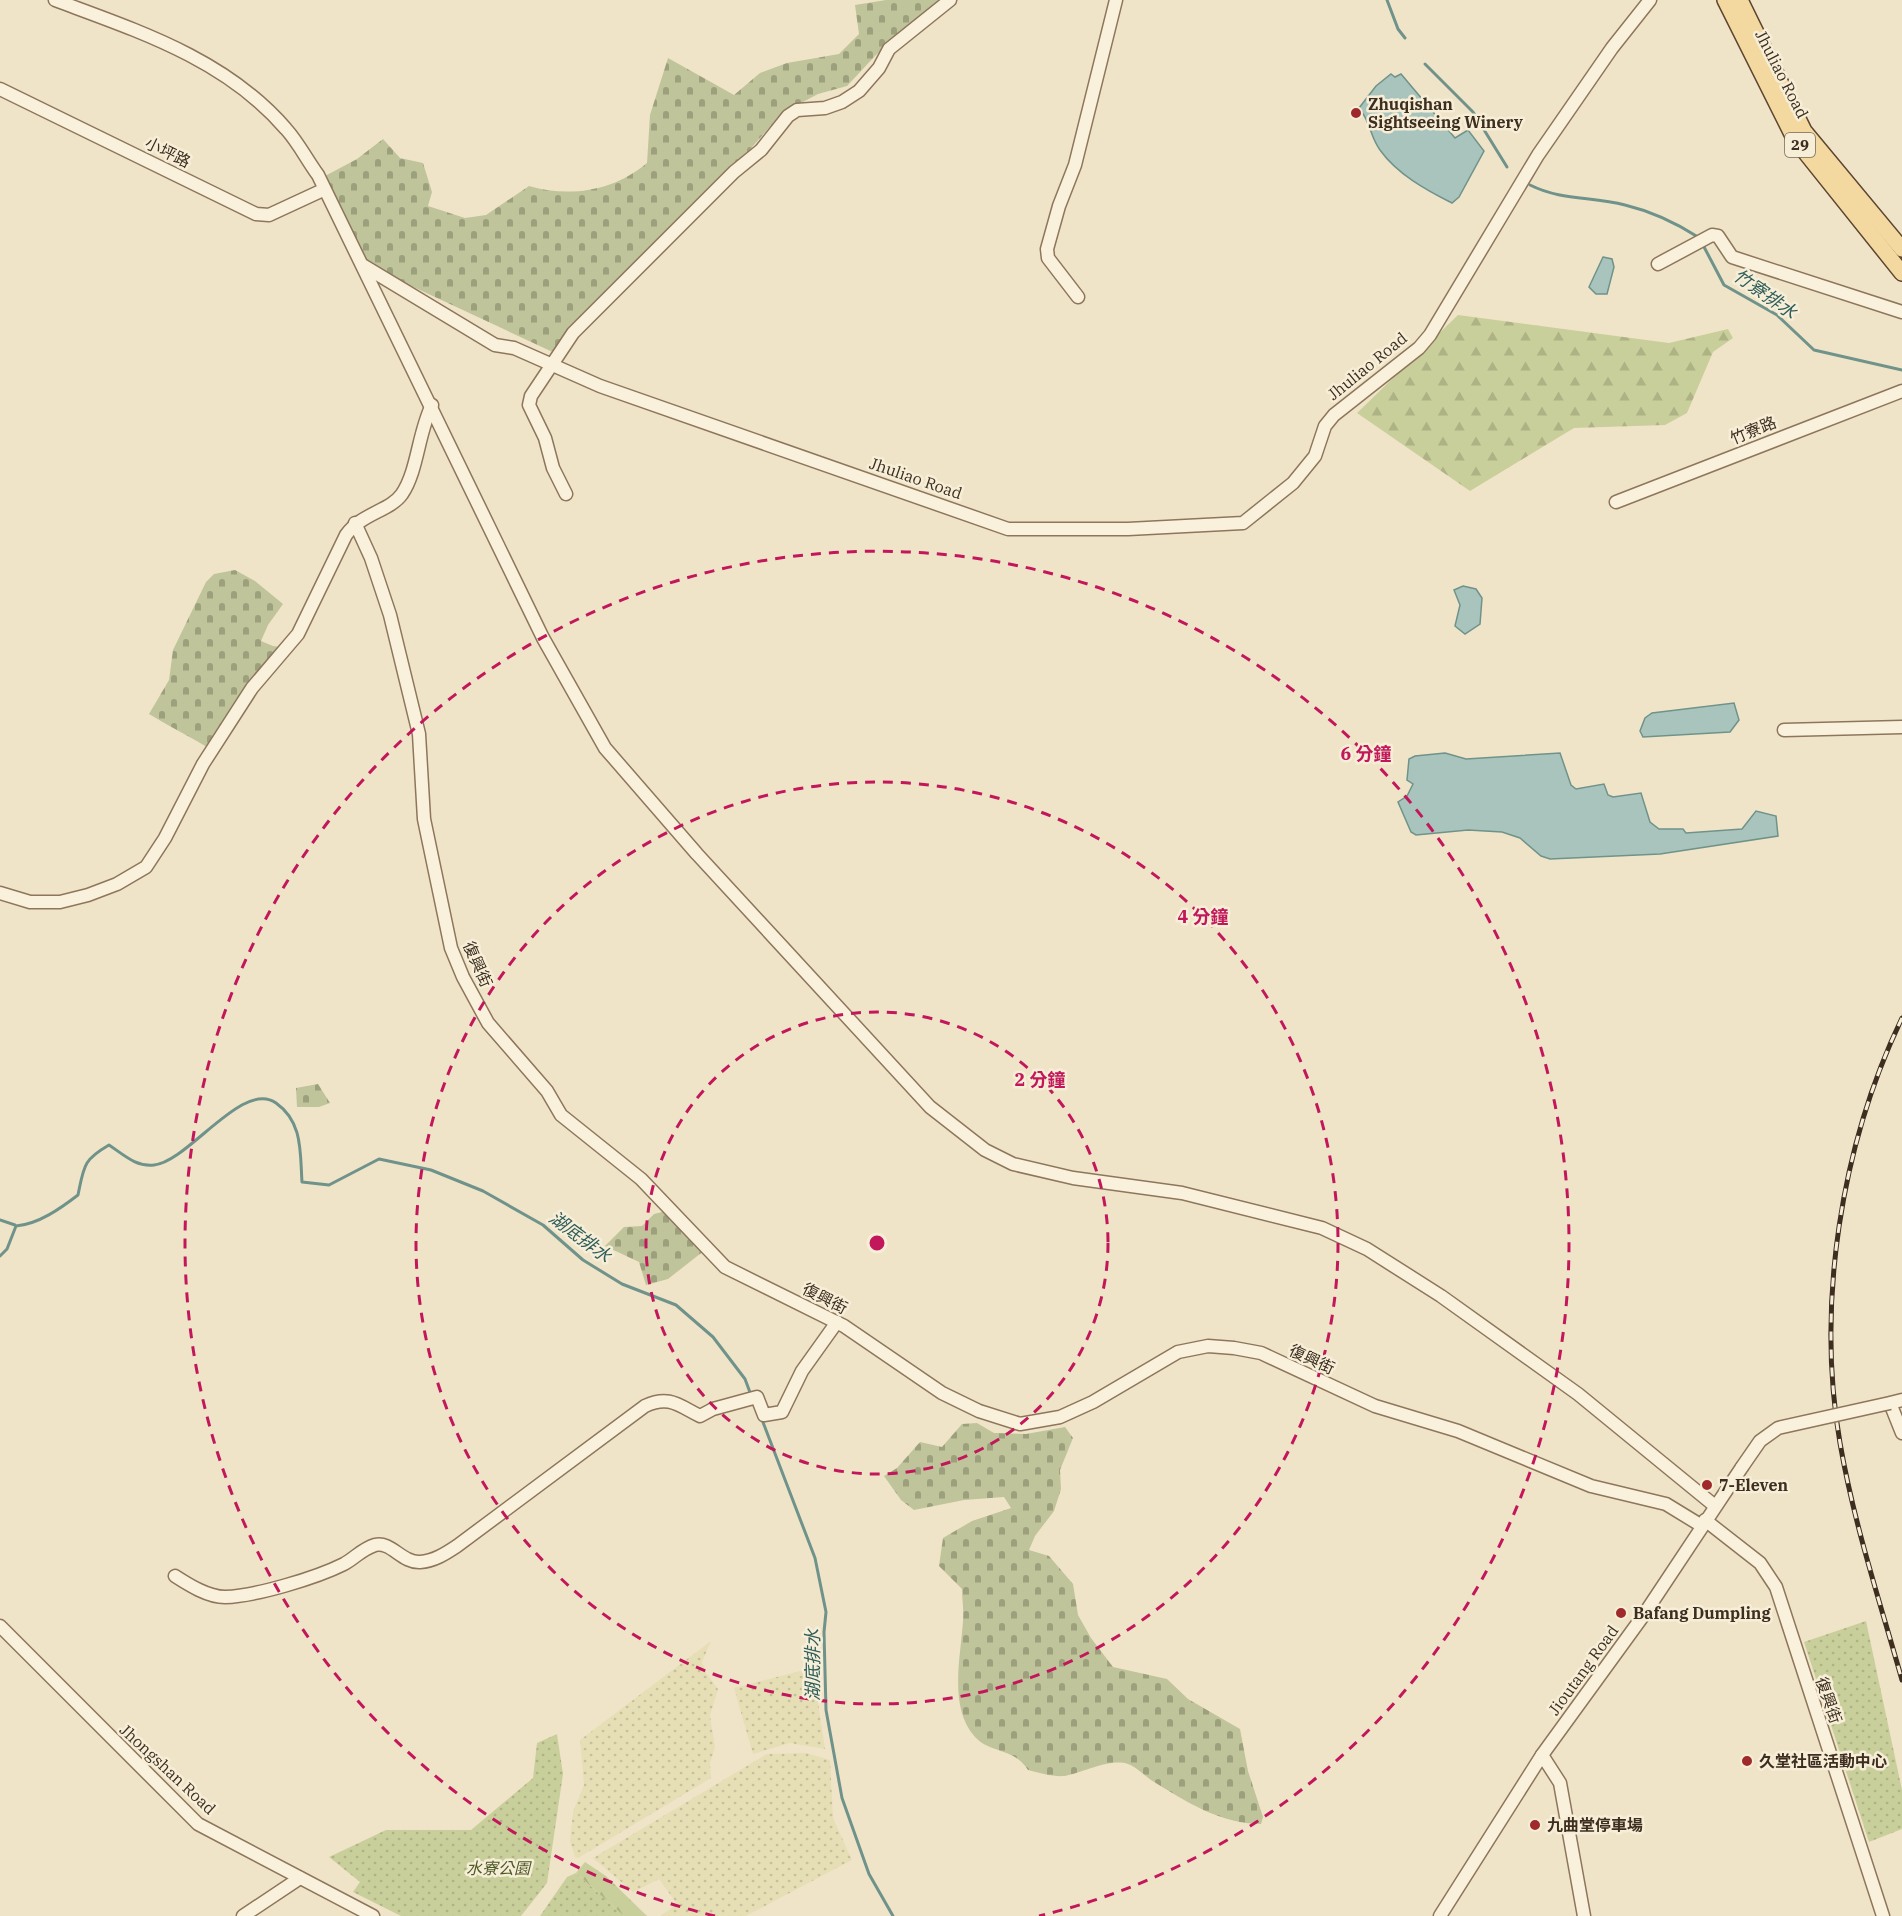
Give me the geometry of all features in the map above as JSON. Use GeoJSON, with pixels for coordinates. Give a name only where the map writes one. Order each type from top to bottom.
{"type":"FeatureCollection","features":[{"type":"Feature","properties":{"kind":"main road","name":"Jhuliao Road"},"geometry":{"type":"LineString","coordinates":[[1725,0],[1794,138],[1902,273]]}},
{"type":"Feature","properties":{"kind":"main road","name":"Jhuliao Road"},"geometry":{"type":"LineString","coordinates":[[1740,0],[1804,131],[1902,249]]}},
{"type":"Feature","properties":{"kind":"street"},"geometry":{"type":"LineString","coordinates":[[55,0],[185,51],[234,81],[286,129],[318,175],[323,190],[432,405],[543,638],[605,748],[697,854],[930,1107],[985,1150],[1013,1164],[1073,1178],[1182,1193],[1322,1228],[1367,1249],[1441,1296],[1578,1394],[1715,1506]]}},
{"type":"Feature","properties":{"kind":"street"},"geometry":{"type":"LineString","coordinates":[[566,494],[553,468],[545,438],[529,405],[531,396],[573,333],[734,172],[761,150],[788,116],[797,110],[825,108],[842,102],[859,91],[879,68],[889,49],[950,0]]}},
{"type":"Feature","properties":{"kind":"street"},"geometry":{"type":"LineString","coordinates":[[1078,297],[1048,258],[1047,249],[1059,206],[1075,165],[1116,0]]}},
{"type":"Feature","properties":{"kind":"street","name":"Jhuliao Road"},"geometry":{"type":"LineString","coordinates":[[363,266],[495,345],[514,348],[600,386],[1008,529],[1128,529],[1243,524],[1293,483],[1315,456],[1325,426],[1334,415],[1419,348],[1431,335],[1538,155],[1612,48],[1650,0]]}},
{"type":"Feature","properties":{"kind":"street","name":"小坪路"},"geometry":{"type":"LineString","coordinates":[[0,89],[256,213],[269,215],[323,190]]}},
{"type":"Feature","properties":{"kind":"street"},"geometry":{"type":"LineString","coordinates":[[1659,264],[1712,235],[1718,236],[1732,257],[1902,312]]}},
{"type":"Feature","properties":{"kind":"street","name":"竹寮路"},"geometry":{"type":"LineString","coordinates":[[1616,502],[1902,391]]}},
{"type":"Feature","properties":{"kind":"street"},"geometry":{"type":"LineString","coordinates":[[0,893],[30,902],[60,902],[117,884],[146,867],[174,822],[203,764],[252,688],[298,634],[334,556],[355,523],[401,495],[409,479],[424,422],[432,405]]}},
{"type":"Feature","properties":{"kind":"street","name":"復興街"},"geometry":{"type":"LineString","coordinates":[[355,523],[371,558],[390,615],[419,735],[424,819],[451,948],[463,977],[488,1023],[548,1090],[561,1115],[641,1179],[725,1267],[837,1322],[942,1393],[980,1411],[1020,1424],[1060,1417],[1093,1402],[1178,1352],[1208,1346],[1261,1353],[1375,1406],[1458,1431],[1592,1486],[1666,1504],[1704,1523],[1760,1563],[1776,1587],[1883,1916]]}},
{"type":"Feature","properties":{"kind":"street"},"geometry":{"type":"LineString","coordinates":[[1784,730],[1902,727]]}},
{"type":"Feature","properties":{"kind":"street"},"geometry":{"type":"LineString","coordinates":[[176,1576],[189,1585],[224,1597],[271,1590],[344,1563],[358,1552],[377,1544],[388,1547],[404,1560],[418,1563],[436,1559],[457,1546],[645,1406],[660,1399],[672,1401],[700,1416],[758,1397],[764,1415],[782,1412],[802,1371],[837,1322]]}},
{"type":"Feature","properties":{"kind":"street"},"geometry":{"type":"LineString","coordinates":[[1896,1401],[1902,1433]]}},
{"type":"Feature","properties":{"kind":"street","name":"Jioutang Road"},"geometry":{"type":"LineString","coordinates":[[1440,1916],[1542,1755],[1643,1616],[1760,1441],[1778,1428],[1896,1401]]}},
{"type":"Feature","properties":{"kind":"street","name":"Jhongshan Road"},"geometry":{"type":"LineString","coordinates":[[0,1626],[198,1824],[373,1916]]}},
{"type":"Feature","properties":{"kind":"street"},"geometry":{"type":"LineString","coordinates":[[1542,1755],[1560,1783],[1584,1916]]}},
{"type":"Feature","properties":{"kind":"street"},"geometry":{"type":"LineString","coordinates":[[243,1916],[300,1878]]}},
{"type":"Feature","properties":{"kind":"shaded area"},"geometry":{"type":"Polygon","coordinates":[[[711,1641],[702,1662],[706,1673],[718,1689],[710,1716],[715,1747],[710,1764],[711,1778],[578,1858],[575,1857],[570,1841],[573,1812],[584,1785],[580,1740],[711,1641]]]}},
{"type":"Feature","properties":{"kind":"shaded area"},"geometry":{"type":"Polygon","coordinates":[[[816,1667],[814,1676],[825,1749],[790,1743],[753,1754],[734,1688],[816,1667]]]}},
{"type":"Feature","properties":{"kind":"shaded area"},"geometry":{"type":"Polygon","coordinates":[[[806,1753],[830,1760],[833,1818],[852,1860],[746,1916],[660,1916],[677,1904],[659,1879],[633,1892],[593,1858],[767,1754],[806,1753]]]}},
{"type":"Feature","properties":{"kind":"green space"},"geometry":{"type":"Polygon","coordinates":[[[886,0],[938,0],[875,56],[847,86],[818,94],[782,113],[624,292],[559,355],[362,263],[325,176],[357,159],[383,139],[400,158],[423,163],[432,192],[428,206],[465,218],[486,215],[529,186],[544,190],[576,191],[606,186],[634,173],[647,163],[650,115],[668,58],[734,95],[760,73],[787,63],[839,54],[859,34],[855,5],[886,0]]]}},
{"type":"Feature","properties":{"kind":"green space"},"geometry":{"type":"Polygon","coordinates":[[[1458,315],[1669,343],[1728,329],[1733,338],[1713,352],[1687,413],[1665,425],[1574,428],[1470,491],[1357,413],[1458,315]]]}},
{"type":"Feature","properties":{"kind":"green space"},"geometry":{"type":"Polygon","coordinates":[[[235,570],[255,581],[283,604],[268,625],[261,641],[273,646],[288,648],[212,750],[149,714],[169,680],[173,650],[206,582],[214,574],[235,570]]]}},
{"type":"Feature","properties":{"kind":"green space"},"geometry":{"type":"Polygon","coordinates":[[[318,1084],[330,1103],[319,1107],[297,1107],[296,1088],[318,1084]]]}},
{"type":"Feature","properties":{"kind":"green space"},"geometry":{"type":"Polygon","coordinates":[[[666,1211],[705,1250],[668,1279],[646,1285],[639,1262],[605,1246],[624,1227],[642,1226],[654,1214],[666,1211]]]}},
{"type":"Feature","properties":{"kind":"green space"},"geometry":{"type":"Polygon","coordinates":[[[977,1423],[994,1433],[1026,1434],[1065,1427],[1073,1438],[1060,1470],[1061,1489],[1054,1511],[1035,1536],[1029,1550],[1049,1556],[1073,1584],[1078,1615],[1091,1638],[1113,1667],[1167,1679],[1188,1699],[1240,1729],[1248,1771],[1263,1817],[1261,1824],[1231,1820],[1203,1810],[1128,1764],[1105,1764],[1065,1776],[1056,1776],[1028,1770],[1016,1758],[988,1746],[975,1737],[961,1711],[959,1696],[962,1589],[939,1566],[943,1538],[972,1521],[1011,1508],[1004,1497],[964,1500],[914,1510],[901,1500],[884,1476],[897,1468],[920,1442],[942,1447],[962,1424],[977,1423]]]}},
{"type":"Feature","properties":{"kind":"green space"},"geometry":{"type":"Polygon","coordinates":[[[1866,1621],[1902,1790],[1902,1829],[1869,1842],[1804,1642],[1866,1621]]]}},
{"type":"Feature","properties":{"kind":"green space","name":"水寮公園"},"geometry":{"type":"Polygon","coordinates":[[[557,1734],[563,1774],[547,1883],[521,1916],[401,1916],[353,1892],[360,1882],[329,1857],[386,1830],[471,1830],[533,1778],[537,1743],[557,1734]]]}},
{"type":"Feature","properties":{"kind":"green space"},"geometry":{"type":"Polygon","coordinates":[[[585,1862],[606,1876],[647,1916],[624,1916],[576,1873],[585,1862]]]}},
{"type":"Feature","properties":{"kind":"green space"},"geometry":{"type":"Polygon","coordinates":[[[576,1873],[624,1916],[540,1916],[567,1877],[576,1873]]]}},
{"type":"Feature","properties":{"kind":"water"},"geometry":{"type":"Polygon","coordinates":[[[1391,74],[1395,77],[1401,74],[1455,138],[1468,130],[1484,151],[1459,197],[1452,203],[1413,181],[1387,159],[1377,145],[1366,118],[1359,108],[1376,86],[1391,74]]]}},
{"type":"Feature","properties":{"kind":"water"},"geometry":{"type":"Polygon","coordinates":[[[1603,257],[1612,259],[1614,267],[1607,294],[1596,294],[1589,287],[1603,257]]]}},
{"type":"Feature","properties":{"kind":"water"},"geometry":{"type":"Polygon","coordinates":[[[1463,586],[1476,589],[1482,598],[1480,624],[1465,634],[1455,626],[1460,605],[1454,590],[1463,586]]]}},
{"type":"Feature","properties":{"kind":"water"},"geometry":{"type":"Polygon","coordinates":[[[1734,703],[1739,720],[1730,732],[1643,737],[1640,731],[1645,718],[1652,713],[1734,703]]]}},
{"type":"Feature","properties":{"kind":"water"},"geometry":{"type":"Polygon","coordinates":[[[1445,753],[1466,759],[1560,753],[1571,785],[1576,789],[1604,784],[1608,795],[1613,797],[1641,793],[1650,822],[1659,829],[1683,829],[1686,833],[1742,829],[1756,811],[1776,816],[1778,836],[1660,854],[1550,859],[1541,856],[1520,838],[1502,832],[1468,830],[1416,835],[1411,832],[1398,802],[1407,796],[1413,784],[1407,780],[1409,759],[1415,756],[1445,753]]]}},
{"type":"Feature","properties":{"kind":"waterway"},"geometry":{"type":"LineString","coordinates":[[1387,0],[1398,29],[1405,38]]}},
{"type":"Feature","properties":{"kind":"waterway"},"geometry":{"type":"LineString","coordinates":[[1425,64],[1473,112],[1507,167]]}},
{"type":"Feature","properties":{"kind":"waterway","name":"竹寮排水"},"geometry":{"type":"LineString","coordinates":[[1530,185],[1554,194],[1613,202],[1634,208],[1663,218],[1698,237]]}},
{"type":"Feature","properties":{"kind":"waterway","name":"竹寮排水"},"geometry":{"type":"LineString","coordinates":[[1703,245],[1724,285],[1777,315],[1814,350],[1902,370]]}},
{"type":"Feature","properties":{"kind":"waterway","name":"湖底排水"},"geometry":{"type":"LineString","coordinates":[[0,1256],[7,1249],[16,1226],[41,1219],[78,1195],[89,1160],[109,1145],[136,1162],[154,1165],[183,1151],[232,1111],[248,1102],[263,1099],[276,1103],[285,1111],[296,1128],[302,1182],[329,1185],[379,1159],[431,1170],[483,1191],[543,1225],[583,1260],[622,1284],[676,1305],[713,1337],[745,1379],[751,1395]]}},
{"type":"Feature","properties":{"kind":"waterway"},"geometry":{"type":"LineString","coordinates":[[0,1220],[15,1225]]}},
{"type":"Feature","properties":{"kind":"waterway","name":"湖底排水"},"geometry":{"type":"LineString","coordinates":[[761,1417],[815,1558],[826,1612],[824,1632],[826,1710],[842,1798],[869,1874],[893,1916]]}},
{"type":"Feature","properties":{"kind":"railway"},"geometry":{"type":"LineString","coordinates":[[1902,1018],[1863,1118],[1849,1172],[1839,1226],[1833,1281],[1831,1336],[1833,1390],[1840,1443],[1852,1503],[1902,1680]]}},
{"type":"Feature","properties":{"kind":"place","name":"Zhuqishan Sightseeing Winery"},"geometry":{"type":"Point","coordinates":[1356,113]}},
{"type":"Feature","properties":{"kind":"place","name":"7-Eleven"},"geometry":{"type":"Point","coordinates":[1707,1485]}},
{"type":"Feature","properties":{"kind":"place","name":"Bafang Dumpling"},"geometry":{"type":"Point","coordinates":[1621,1613]}},
{"type":"Feature","properties":{"kind":"place","name":"久堂社區活動中心"},"geometry":{"type":"Point","coordinates":[1747,1761]}},
{"type":"Feature","properties":{"kind":"place","name":"九曲堂停車場"},"geometry":{"type":"Point","coordinates":[1535,1825]}}]}
